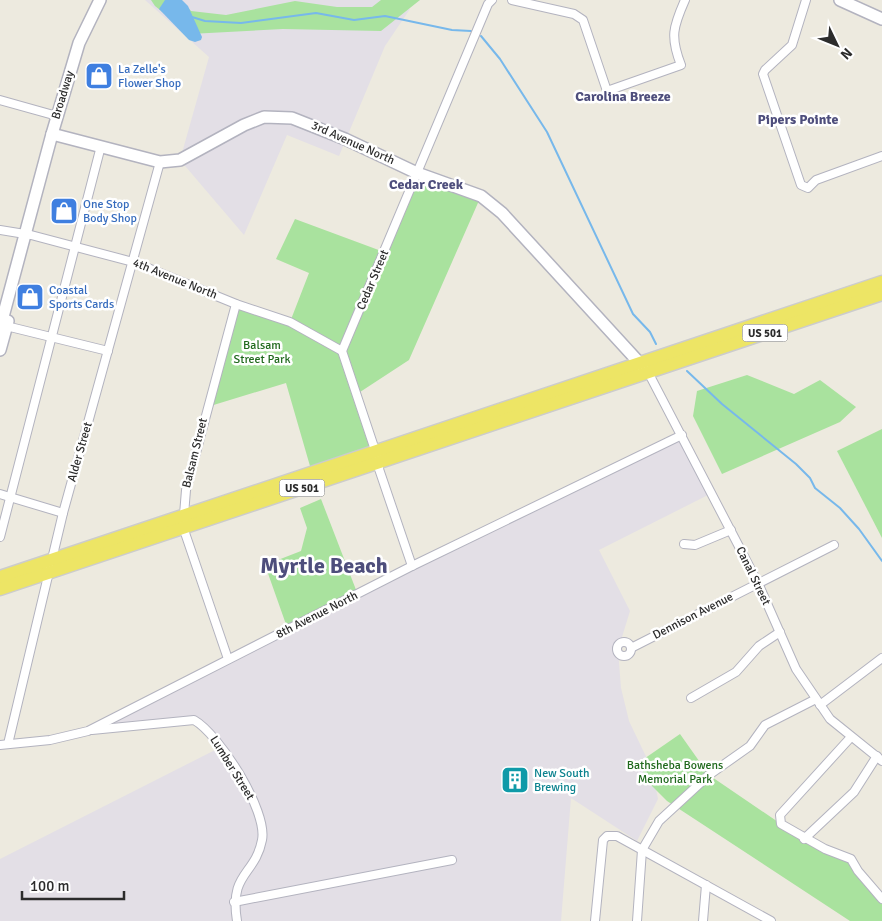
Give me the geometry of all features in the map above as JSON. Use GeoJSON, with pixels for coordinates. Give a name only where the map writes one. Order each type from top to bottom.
{"type":"FeatureCollection","features":[{"type":"Feature","properties":{"kind":"main road","name":"US 501"},"geometry":{"type":"LineString","coordinates":[[644,368],[882,282]]}},
{"type":"Feature","properties":{"kind":"main road","name":"US 501"},"geometry":{"type":"LineString","coordinates":[[0,589],[52,566],[377,456],[644,368],[882,294]]}},
{"type":"Feature","properties":{"kind":"main road","name":"US 501"},"geometry":{"type":"LineString","coordinates":[[0,577],[52,566]]}},
{"type":"Feature","properties":{"kind":"street","name":"Broadway"},"geometry":{"type":"LineString","coordinates":[[0,350],[2,326],[28,235],[57,116],[79,43],[100,0]]}},
{"type":"Feature","properties":{"kind":"street","name":"Cedar Street"},"geometry":{"type":"LineString","coordinates":[[342,351],[488,4],[492,0]]}},
{"type":"Feature","properties":{"kind":"street"},"geometry":{"type":"LineString","coordinates":[[512,0],[574,14],[583,20],[606,91],[681,65],[675,47],[673,31],[685,0]]}},
{"type":"Feature","properties":{"kind":"street"},"geometry":{"type":"LineString","coordinates":[[806,0],[792,45],[763,74],[801,185],[808,188],[816,180],[882,156]]}},
{"type":"Feature","properties":{"kind":"street"},"geometry":{"type":"LineString","coordinates":[[840,0],[882,19]]}},
{"type":"Feature","properties":{"kind":"street"},"geometry":{"type":"LineString","coordinates":[[0,100],[57,116]]}},
{"type":"Feature","properties":{"kind":"street","name":"3rd Avenue North"},"geometry":{"type":"LineString","coordinates":[[52,134],[160,162],[180,160],[244,125],[264,117],[279,116],[304,121],[417,172],[481,196],[502,213],[644,368]]}},
{"type":"Feature","properties":{"kind":"street"},"geometry":{"type":"LineString","coordinates":[[0,537],[101,146]]}},
{"type":"Feature","properties":{"kind":"street","name":"Alder Street"},"geometry":{"type":"LineString","coordinates":[[4,745],[52,566],[63,513],[160,162]]}},
{"type":"Feature","properties":{"kind":"street","name":"4th Avenue North"},"geometry":{"type":"LineString","coordinates":[[0,230],[28,235],[133,262],[236,304],[290,322],[342,351]]}},
{"type":"Feature","properties":{"kind":"street","name":"Balsam Street"},"geometry":{"type":"LineString","coordinates":[[228,659],[184,522],[186,490],[236,304]]}},
{"type":"Feature","properties":{"kind":"street"},"geometry":{"type":"LineString","coordinates":[[2,326],[108,351]]}},
{"type":"Feature","properties":{"kind":"street"},"geometry":{"type":"LineString","coordinates":[[342,351],[412,566]]}},
{"type":"Feature","properties":{"kind":"street","name":"Canal Street"},"geometry":{"type":"LineString","coordinates":[[644,368],[682,435],[758,583],[796,669],[830,719],[879,759]]}},
{"type":"Feature","properties":{"kind":"street","name":"8th Avenue North"},"geometry":{"type":"LineString","coordinates":[[4,745],[50,740],[88,731],[412,566],[682,435]]}},
{"type":"Feature","properties":{"kind":"street"},"geometry":{"type":"LineString","coordinates":[[0,494],[63,513]]}},
{"type":"Feature","properties":{"kind":"street"},"geometry":{"type":"LineString","coordinates":[[684,544],[696,545],[731,530]]}},
{"type":"Feature","properties":{"kind":"street","name":"Dennison Avenue"},"geometry":{"type":"LineString","coordinates":[[631,648],[834,545]]}},
{"type":"Feature","properties":{"kind":"street"},"geometry":{"type":"LineString","coordinates":[[692,698],[736,672],[759,646],[780,632]]}},
{"type":"Feature","properties":{"kind":"street"},"geometry":{"type":"LineString","coordinates":[[637,921],[642,850],[659,821],[709,775],[750,746],[765,725],[818,702],[882,658]]}},
{"type":"Feature","properties":{"kind":"street","name":"Lumber Street"},"geometry":{"type":"LineString","coordinates":[[88,731],[194,720],[204,725],[221,747],[248,790],[261,816],[263,830],[258,853],[240,880],[234,902],[237,921]]}},
{"type":"Feature","properties":{"kind":"street"},"geometry":{"type":"LineString","coordinates":[[851,737],[780,815],[780,821],[781,824],[804,839],[851,859],[858,871],[882,899]]}},
{"type":"Feature","properties":{"kind":"street"},"geometry":{"type":"LineString","coordinates":[[804,839],[854,792],[879,759]]}},
{"type":"Feature","properties":{"kind":"street"},"geometry":{"type":"LineString","coordinates":[[595,921],[601,852],[603,840],[607,836],[617,836],[770,921]]}},
{"type":"Feature","properties":{"kind":"street"},"geometry":{"type":"LineString","coordinates":[[234,902],[452,860]]}},
{"type":"Feature","properties":{"kind":"street"},"geometry":{"type":"LineString","coordinates":[[703,921],[706,886]]}},
{"type":"Feature","properties":{"kind":"shaded area"},"geometry":{"type":"Polygon","coordinates":[[[145,0],[402,0],[410,9],[385,46],[339,156],[287,135],[244,235],[180,160],[209,57],[145,0]]]}},
{"type":"Feature","properties":{"kind":"shaded area"},"geometry":{"type":"Polygon","coordinates":[[[682,435],[712,493],[599,550],[630,611],[618,650],[621,688],[629,721],[652,769],[658,799],[637,841],[571,798],[561,921],[0,921],[0,859],[221,747],[194,720],[88,731],[682,435]]]}},
{"type":"Feature","properties":{"kind":"green space"},"geometry":{"type":"Polygon","coordinates":[[[151,0],[181,0],[191,11],[226,15],[295,1],[337,7],[372,7],[381,0],[420,0],[381,31],[283,29],[190,34],[155,6],[151,0]]]}},
{"type":"Feature","properties":{"kind":"green space","name":"Balsam Street Park"},"geometry":{"type":"Polygon","coordinates":[[[417,173],[481,196],[409,360],[357,394],[375,451],[312,473],[286,383],[207,407],[236,304],[290,322],[309,273],[276,259],[295,219],[384,252],[417,173]]]}},
{"type":"Feature","properties":{"kind":"green space"},"geometry":{"type":"Polygon","coordinates":[[[747,375],[794,394],[820,380],[856,407],[840,422],[722,474],[693,416],[697,391],[747,375]]]}},
{"type":"Feature","properties":{"kind":"green space"},"geometry":{"type":"Polygon","coordinates":[[[882,429],[882,538],[837,451],[882,429]]]}},
{"type":"Feature","properties":{"kind":"green space"},"geometry":{"type":"Polygon","coordinates":[[[321,499],[358,595],[288,630],[265,565],[301,551],[307,528],[300,508],[321,499]]]}},
{"type":"Feature","properties":{"kind":"green space","name":"Bathsheba Bowens Memorial Park"},"geometry":{"type":"Polygon","coordinates":[[[680,734],[709,775],[781,824],[851,859],[882,899],[882,921],[850,921],[667,801],[650,784],[638,763],[680,734]]]}},
{"type":"Feature","properties":{"kind":"water"},"geometry":{"type":"Polygon","coordinates":[[[165,0],[182,0],[188,6],[202,37],[201,40],[195,42],[189,40],[159,9],[165,0]]]}},
{"type":"Feature","properties":{"kind":"waterway"},"geometry":{"type":"LineString","coordinates":[[192,17],[205,21],[241,23],[316,13],[354,20],[385,16],[452,30],[471,31]]}},
{"type":"Feature","properties":{"kind":"waterway"},"geometry":{"type":"LineString","coordinates":[[481,36],[500,59],[547,132],[633,314],[650,332],[656,344]]}},
{"type":"Feature","properties":{"kind":"waterway"},"geometry":{"type":"LineString","coordinates":[[687,371],[722,404],[796,464],[810,478],[815,488],[840,508],[859,529],[882,561]]}},
{"type":"Feature","properties":{"kind":"place","name":"La Zelle's Flower Shop"},"geometry":{"type":"Point","coordinates":[99,76]}},
{"type":"Feature","properties":{"kind":"place","name":"One Stop Body Shop"},"geometry":{"type":"Point","coordinates":[64,211]}},
{"type":"Feature","properties":{"kind":"place","name":"Coastal Sports Cards"},"geometry":{"type":"Point","coordinates":[30,297]}},
{"type":"Feature","properties":{"kind":"place","name":"New South Brewing"},"geometry":{"type":"Point","coordinates":[515,780]}},
{"type":"Feature","properties":{"kind":"district","name":"Carolina Breeze"},"geometry":{"type":"Point","coordinates":[623,96]}},
{"type":"Feature","properties":{"kind":"district","name":"Pipers Pointe"},"geometry":{"type":"Point","coordinates":[798,119]}},
{"type":"Feature","properties":{"kind":"district","name":"Cedar Creek"},"geometry":{"type":"Point","coordinates":[426,184]}},
{"type":"Feature","properties":{"kind":"district","name":"Myrtle Beach"},"geometry":{"type":"Point","coordinates":[324,565]}}]}
